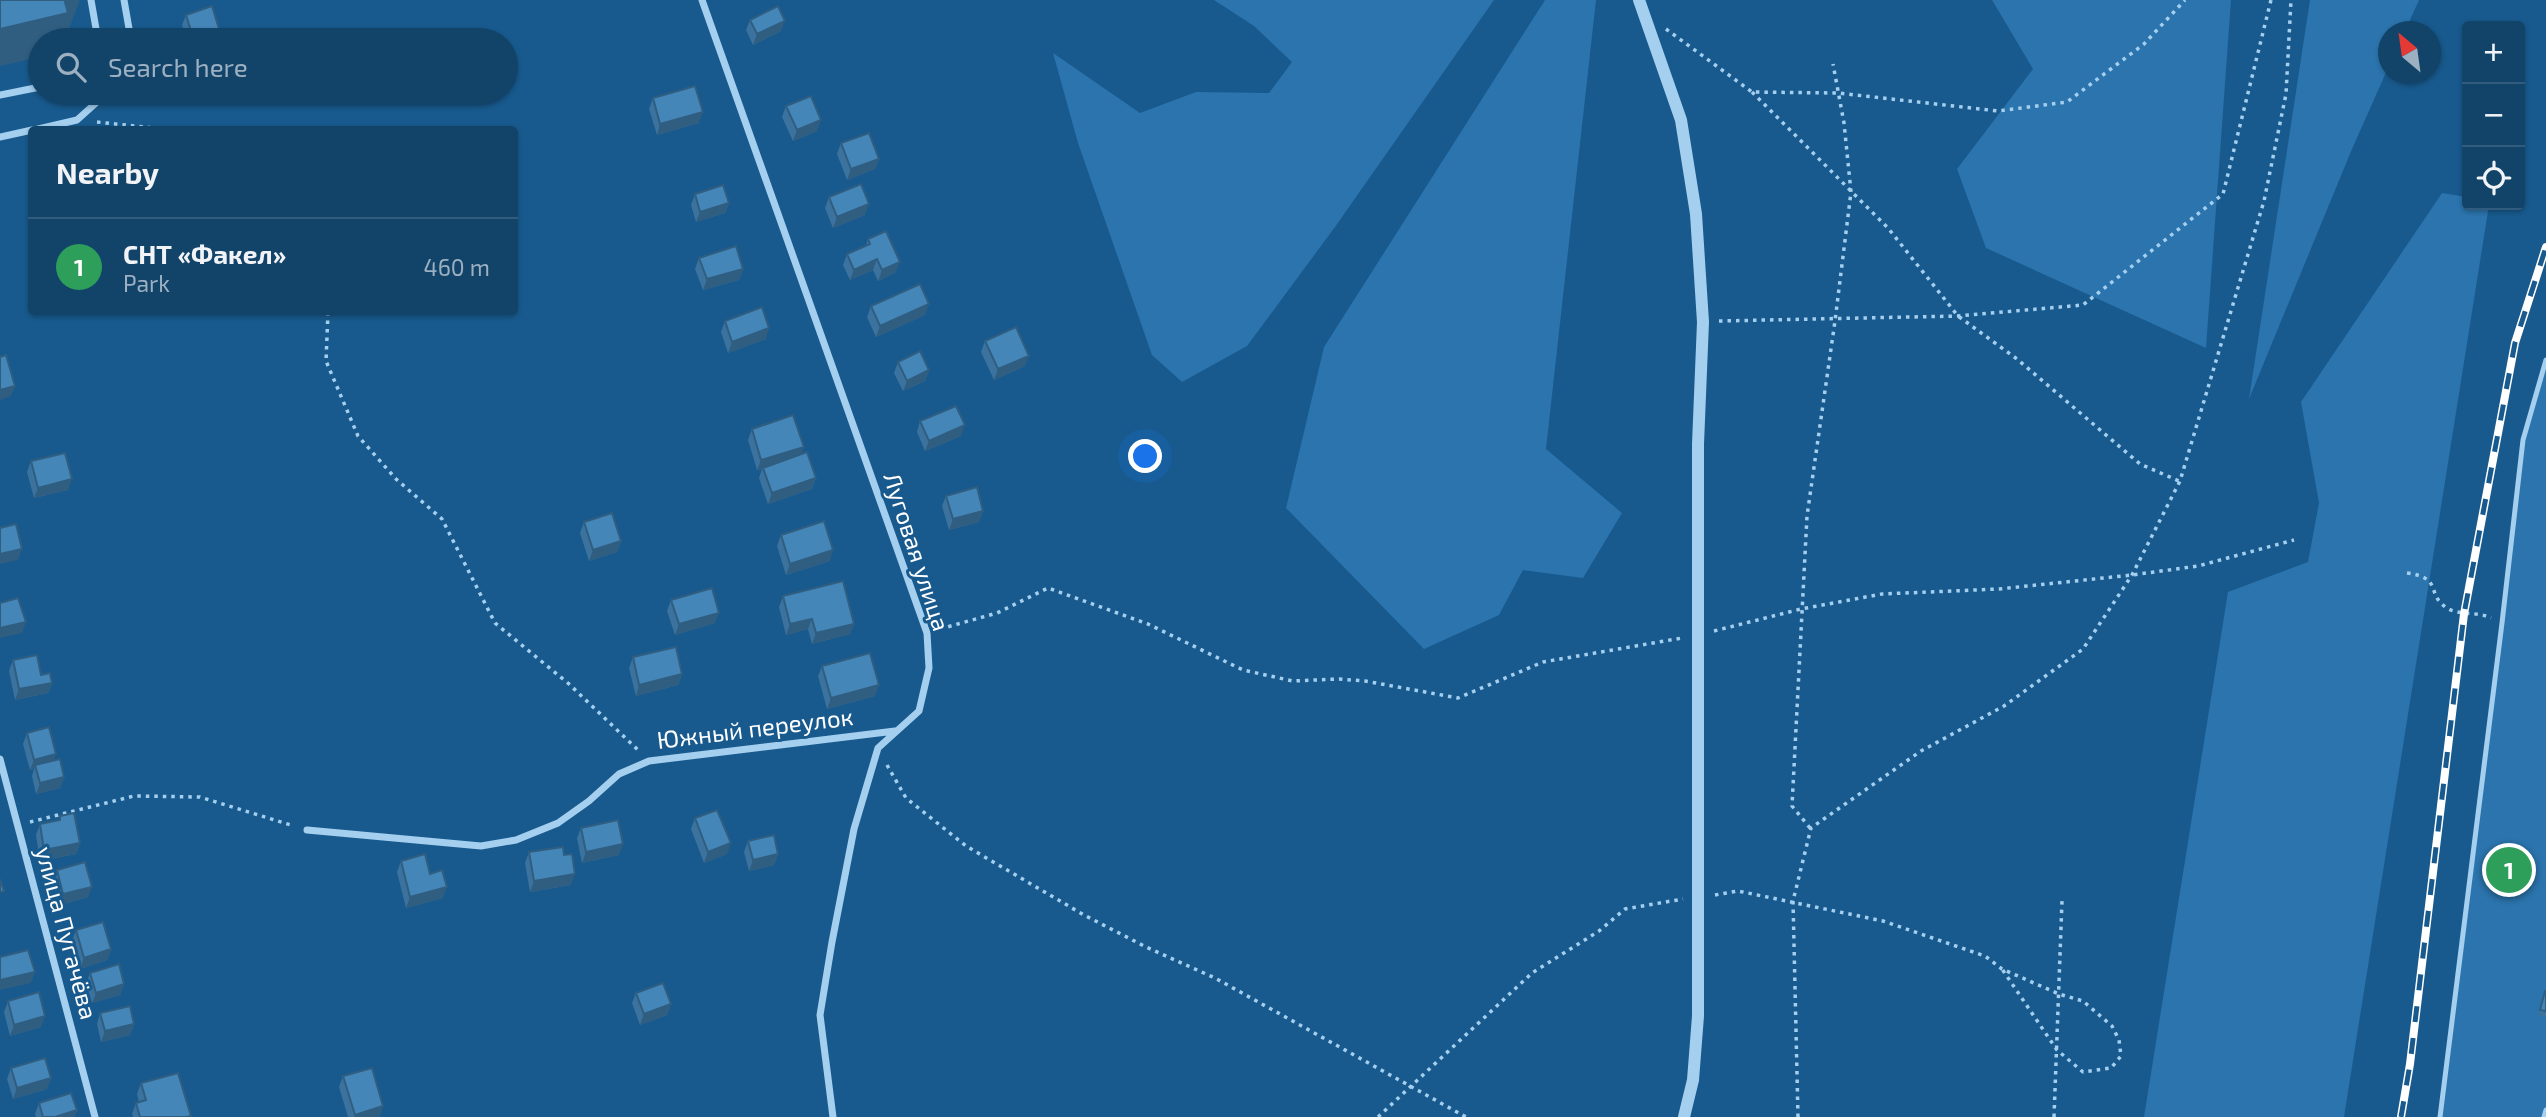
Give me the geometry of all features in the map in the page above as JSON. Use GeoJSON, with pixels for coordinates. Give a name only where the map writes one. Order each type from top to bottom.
{"type":"FeatureCollection","features":[{"type":"Feature","properties":{"kind":"street"},"geometry":{"type":"LineString","coordinates":[[91,0],[96,28]]}},
{"type":"Feature","properties":{"kind":"street"},"geometry":{"type":"LineString","coordinates":[[124,0],[129,28]]}},
{"type":"Feature","properties":{"kind":"street","name":"Луговая улица"},"geometry":{"type":"LineString","coordinates":[[702,0],[927,633],[929,668],[919,711],[878,748]]}},
{"type":"Feature","properties":{"kind":"street"},"geometry":{"type":"LineString","coordinates":[[1639,0],[1681,120],[1696,214],[1703,322],[1698,443],[1698,1016],[1693,1080],[1684,1117]]}},
{"type":"Feature","properties":{"kind":"street"},"geometry":{"type":"LineString","coordinates":[[0,95],[28,89]]}},
{"type":"Feature","properties":{"kind":"street"},"geometry":{"type":"LineString","coordinates":[[51,126],[77,120],[94,105]]}},
{"type":"Feature","properties":{"kind":"street"},"geometry":{"type":"LineString","coordinates":[[0,137],[28,131]]}},
{"type":"Feature","properties":{"kind":"street","name":"Южный переулок"},"geometry":{"type":"LineString","coordinates":[[307,830],[481,846],[516,840],[558,823],[589,801],[619,774],[649,761],[896,731]]}},
{"type":"Feature","properties":{"kind":"street"},"geometry":{"type":"LineString","coordinates":[[833,1117],[820,1015],[854,829],[878,748]]}},
{"type":"Feature","properties":{"kind":"street","name":"улица Пугачёва"},"geometry":{"type":"LineString","coordinates":[[0,759],[95,1117]]}},
{"type":"Feature","properties":{"kind":"lane"},"geometry":{"type":"LineString","coordinates":[[2440,1117],[2523,440],[2546,360]]}},
{"type":"Feature","properties":{"kind":"lane"},"geometry":{"type":"LineString","coordinates":[[2539,384],[2546,374]]}},
{"type":"Feature","properties":{"kind":"lane"},"geometry":{"type":"LineString","coordinates":[[2544,1117],[2546,1110]]}},
{"type":"Feature","properties":{"kind":"path"},"geometry":{"type":"LineString","coordinates":[[1752,92],[1838,93],[1998,111],[2067,102],[2144,44],[2185,0]]}},
{"type":"Feature","properties":{"kind":"path"},"geometry":{"type":"LineString","coordinates":[[1703,322],[1835,321],[1958,316],[2083,305],[2223,194],[2271,0]]}},
{"type":"Feature","properties":{"kind":"path"},"geometry":{"type":"LineString","coordinates":[[1798,1117],[1793,901],[1811,828],[1921,751],[2004,706],[2083,649],[2132,575],[2180,481],[2264,201],[2286,94],[2291,0]]}},
{"type":"Feature","properties":{"kind":"path"},"geometry":{"type":"LineString","coordinates":[[1645,13],[1752,92],[1888,228],[1958,316],[2017,359],[2140,464],[2180,481]]}},
{"type":"Feature","properties":{"kind":"path"},"geometry":{"type":"LineString","coordinates":[[1811,828],[1792,806],[1801,609],[1807,516],[1851,192],[1833,64]]}},
{"type":"Feature","properties":{"kind":"path"},"geometry":{"type":"LineString","coordinates":[[77,120],[135,126]]}},
{"type":"Feature","properties":{"kind":"path"},"geometry":{"type":"LineString","coordinates":[[327,315],[326,361],[358,436],[396,479],[442,519],[495,624],[569,684],[649,761]]}},
{"type":"Feature","properties":{"kind":"path"},"geometry":{"type":"LineString","coordinates":[[927,633],[997,613],[1048,588],[1148,624],[1243,670],[1293,681],[1339,678],[1365,681],[1458,698],[1543,662],[1699,635],[1801,609],[1882,594],[1999,589],[2199,566],[2294,540]]}},
{"type":"Feature","properties":{"kind":"path"},"geometry":{"type":"LineString","coordinates":[[2407,573],[2423,576],[2433,584],[2437,598],[2447,608],[2464,614],[2485,615],[2502,623]]}},
{"type":"Feature","properties":{"kind":"path"},"geometry":{"type":"LineString","coordinates":[[878,748],[906,798],[966,846],[1084,915],[1215,978],[1466,1117]]}},
{"type":"Feature","properties":{"kind":"path"},"geometry":{"type":"LineString","coordinates":[[18,825],[134,796],[200,797],[307,830]]}},
{"type":"Feature","properties":{"kind":"path"},"geometry":{"type":"LineString","coordinates":[[1378,1117],[1532,973],[1599,931],[1625,909],[1738,891],[1883,921],[1985,956],[2002,969],[2082,1001],[2112,1026],[2119,1040],[2121,1056],[2111,1068],[2083,1072],[2057,1050],[2002,969]]}},
{"type":"Feature","properties":{"kind":"path"},"geometry":{"type":"LineString","coordinates":[[2054,1117],[2062,901]]}},
{"type":"Feature","properties":{"kind":"shaded area"},"geometry":{"type":"Polygon","coordinates":[[[1214,0],[1494,0],[1335,227],[1247,346],[1182,382],[1152,355],[1078,143],[1053,53],[1140,113],[1196,92],[1269,93],[1292,62],[1254,26],[1214,0]]]}},
{"type":"Feature","properties":{"kind":"shaded area"},"geometry":{"type":"Polygon","coordinates":[[[1545,0],[1596,0],[1546,449],[1622,513],[1583,578],[1523,570],[1499,615],[1424,649],[1286,508],[1324,347],[1545,0]]]}},
{"type":"Feature","properties":{"kind":"shaded area"},"geometry":{"type":"Polygon","coordinates":[[[1992,0],[2231,0],[2206,348],[1986,248],[1957,169],[2033,69],[1992,0]]]}},
{"type":"Feature","properties":{"kind":"shaded area"},"geometry":{"type":"Polygon","coordinates":[[[2310,0],[2419,0],[2410,21],[2378,21],[2378,84],[2381,84],[2249,399],[2310,0]]]}},
{"type":"Feature","properties":{"kind":"shaded area"},"geometry":{"type":"Polygon","coordinates":[[[2442,193],[2462,196],[2462,210],[2488,210],[2344,1117],[2144,1117],[2228,592],[2308,562],[2319,503],[2301,402],[2442,193]]]}},
{"type":"Feature","properties":{"kind":"shaded area"},"geometry":{"type":"Polygon","coordinates":[[[2546,360],[2546,1117],[2440,1117],[2523,440],[2546,360]]]}},
{"type":"Feature","properties":{"kind":"building"},"geometry":{"type":"Polygon","coordinates":[[[0,0],[73,0],[65,2],[68,13],[0,29],[0,0]]]}},
{"type":"Feature","properties":{"kind":"building"},"geometry":{"type":"Polygon","coordinates":[[[212,6],[219,28],[190,28],[186,15],[212,6]]]}},
{"type":"Feature","properties":{"kind":"building"},"geometry":{"type":"Polygon","coordinates":[[[778,6],[785,21],[757,34],[750,20],[778,6]]]}},
{"type":"Feature","properties":{"kind":"building"},"geometry":{"type":"Polygon","coordinates":[[[695,86],[703,112],[660,124],[653,98],[695,86]]]}},
{"type":"Feature","properties":{"kind":"building"},"geometry":{"type":"Polygon","coordinates":[[[811,96],[821,120],[797,130],[786,106],[811,96]]]}},
{"type":"Feature","properties":{"kind":"building"},"geometry":{"type":"Polygon","coordinates":[[[869,133],[879,159],[851,169],[841,143],[869,133]]]}},
{"type":"Feature","properties":{"kind":"building"},"geometry":{"type":"Polygon","coordinates":[[[861,184],[869,204],[837,217],[829,197],[861,184]]]}},
{"type":"Feature","properties":{"kind":"building"},"geometry":{"type":"Polygon","coordinates":[[[723,185],[729,203],[700,212],[695,194],[723,185]]]}},
{"type":"Feature","properties":{"kind":"building"},"geometry":{"type":"Polygon","coordinates":[[[886,231],[900,262],[882,270],[877,259],[854,270],[847,254],[870,244],[868,239],[886,231]]]}},
{"type":"Feature","properties":{"kind":"building"},"geometry":{"type":"Polygon","coordinates":[[[736,246],[743,269],[707,279],[699,258],[736,246]]]}},
{"type":"Feature","properties":{"kind":"building"},"geometry":{"type":"Polygon","coordinates":[[[920,284],[929,304],[880,326],[871,306],[920,284]]]}},
{"type":"Feature","properties":{"kind":"building"},"geometry":{"type":"Polygon","coordinates":[[[762,307],[769,328],[732,342],[725,321],[762,307]]]}},
{"type":"Feature","properties":{"kind":"building"},"geometry":{"type":"Polygon","coordinates":[[[1016,327],[1029,356],[998,369],[985,341],[1016,327]]]}},
{"type":"Feature","properties":{"kind":"building"},"geometry":{"type":"Polygon","coordinates":[[[920,351],[929,370],[907,381],[898,362],[920,351]]]}},
{"type":"Feature","properties":{"kind":"building"},"geometry":{"type":"Polygon","coordinates":[[[6,355],[15,386],[0,390],[0,357],[6,355]]]}},
{"type":"Feature","properties":{"kind":"building"},"geometry":{"type":"Polygon","coordinates":[[[956,406],[965,425],[929,441],[920,421],[956,406]]]}},
{"type":"Feature","properties":{"kind":"building"},"geometry":{"type":"Polygon","coordinates":[[[793,415],[804,447],[761,460],[752,429],[793,415]]]}},
{"type":"Feature","properties":{"kind":"building"},"geometry":{"type":"Polygon","coordinates":[[[807,452],[816,478],[772,493],[763,468],[807,452]]]}},
{"type":"Feature","properties":{"kind":"building"},"geometry":{"type":"Polygon","coordinates":[[[65,453],[72,479],[38,488],[31,461],[65,453]]]}},
{"type":"Feature","properties":{"kind":"building"},"geometry":{"type":"Polygon","coordinates":[[[977,487],[983,511],[953,519],[946,496],[977,487]]]}},
{"type":"Feature","properties":{"kind":"building"},"geometry":{"type":"Polygon","coordinates":[[[612,513],[621,541],[593,550],[584,522],[612,513]]]}},
{"type":"Feature","properties":{"kind":"building"},"geometry":{"type":"Polygon","coordinates":[[[824,521],[833,550],[790,564],[781,535],[824,521]]]}},
{"type":"Feature","properties":{"kind":"building"},"geometry":{"type":"Polygon","coordinates":[[[16,524],[22,549],[0,554],[0,528],[16,524]]]}},
{"type":"Feature","properties":{"kind":"building"},"geometry":{"type":"Polygon","coordinates":[[[843,581],[854,624],[816,633],[812,619],[790,624],[783,596],[843,581]]]}},
{"type":"Feature","properties":{"kind":"building"},"geometry":{"type":"Polygon","coordinates":[[[712,588],[719,613],[679,624],[671,600],[712,588]]]}},
{"type":"Feature","properties":{"kind":"building"},"geometry":{"type":"Polygon","coordinates":[[[18,598],[26,622],[0,628],[0,603],[18,598]]]}},
{"type":"Feature","properties":{"kind":"building"},"geometry":{"type":"Polygon","coordinates":[[[676,647],[682,674],[639,685],[633,657],[676,647]]]}},
{"type":"Feature","properties":{"kind":"building"},"geometry":{"type":"Polygon","coordinates":[[[870,653],[879,685],[831,698],[822,666],[870,653]]]}},
{"type":"Feature","properties":{"kind":"building"},"geometry":{"type":"Polygon","coordinates":[[[37,655],[41,675],[50,673],[52,683],[19,689],[13,660],[37,655]]]}},
{"type":"Feature","properties":{"kind":"building"},"geometry":{"type":"Polygon","coordinates":[[[49,727],[56,754],[34,760],[27,733],[49,727]]]}},
{"type":"Feature","properties":{"kind":"building"},"geometry":{"type":"Polygon","coordinates":[[[60,759],[64,777],[40,783],[35,765],[60,759]]]}},
{"type":"Feature","properties":{"kind":"building"},"geometry":{"type":"Polygon","coordinates":[[[717,810],[731,843],[708,852],[695,818],[717,810]]]}},
{"type":"Feature","properties":{"kind":"building"},"geometry":{"type":"Polygon","coordinates":[[[74,813],[80,843],[44,850],[40,824],[60,820],[60,816],[74,813]]]}},
{"type":"Feature","properties":{"kind":"building"},"geometry":{"type":"Polygon","coordinates":[[[618,820],[623,844],[586,852],[581,828],[618,820]]]}},
{"type":"Feature","properties":{"kind":"building"},"geometry":{"type":"Polygon","coordinates":[[[774,835],[778,854],[753,860],[748,841],[774,835]]]}},
{"type":"Feature","properties":{"kind":"building"},"geometry":{"type":"Polygon","coordinates":[[[563,847],[564,855],[572,854],[575,874],[534,881],[529,852],[563,847]]]}},
{"type":"Feature","properties":{"kind":"building"},"geometry":{"type":"Polygon","coordinates":[[[425,854],[430,874],[442,870],[447,887],[410,897],[401,861],[425,854]]]}},
{"type":"Feature","properties":{"kind":"building"},"geometry":{"type":"Polygon","coordinates":[[[85,862],[92,887],[63,894],[57,870],[85,862]]]}},
{"type":"Feature","properties":{"kind":"building"},"geometry":{"type":"Polygon","coordinates":[[[103,922],[111,949],[84,958],[76,930],[103,922]]]}},
{"type":"Feature","properties":{"kind":"building"},"geometry":{"type":"Polygon","coordinates":[[[28,950],[35,972],[0,980],[0,957],[28,950]]]}},
{"type":"Feature","properties":{"kind":"building"},"geometry":{"type":"Polygon","coordinates":[[[119,964],[124,984],[96,993],[90,973],[119,964]]]}},
{"type":"Feature","properties":{"kind":"building"},"geometry":{"type":"Polygon","coordinates":[[[663,983],[671,1004],[644,1014],[636,993],[663,983]]]}},
{"type":"Feature","properties":{"kind":"building"},"geometry":{"type":"Polygon","coordinates":[[[2546,991],[2546,1011],[2540,1010],[2546,991]]]}},
{"type":"Feature","properties":{"kind":"building"},"geometry":{"type":"Polygon","coordinates":[[[39,992],[45,1016],[14,1025],[8,1001],[39,992]]]}},
{"type":"Feature","properties":{"kind":"building"},"geometry":{"type":"Polygon","coordinates":[[[130,1006],[134,1024],[105,1031],[100,1013],[130,1006]]]}},
{"type":"Feature","properties":{"kind":"building"},"geometry":{"type":"Polygon","coordinates":[[[45,1058],[51,1078],[17,1088],[11,1068],[45,1058]]]}},
{"type":"Feature","properties":{"kind":"building"},"geometry":{"type":"Polygon","coordinates":[[[372,1068],[383,1106],[355,1115],[343,1076],[372,1068]]]}},
{"type":"Feature","properties":{"kind":"building"},"geometry":{"type":"Polygon","coordinates":[[[178,1073],[191,1116],[140,1117],[136,1103],[146,1100],[141,1083],[178,1073]]]}},
{"type":"Feature","properties":{"kind":"building"},"geometry":{"type":"Polygon","coordinates":[[[71,1093],[77,1110],[55,1117],[43,1117],[39,1103],[71,1093]]]}},
{"type":"Feature","properties":{"kind":"railway"},"geometry":{"type":"LineString","coordinates":[[2401,1117],[2410,1064],[2464,614],[2515,343],[2546,247]]}},
{"type":"Feature","properties":{"kind":"place","name":"СНТ «Факел»"},"geometry":{"type":"Point","coordinates":[2509,870]}}]}
